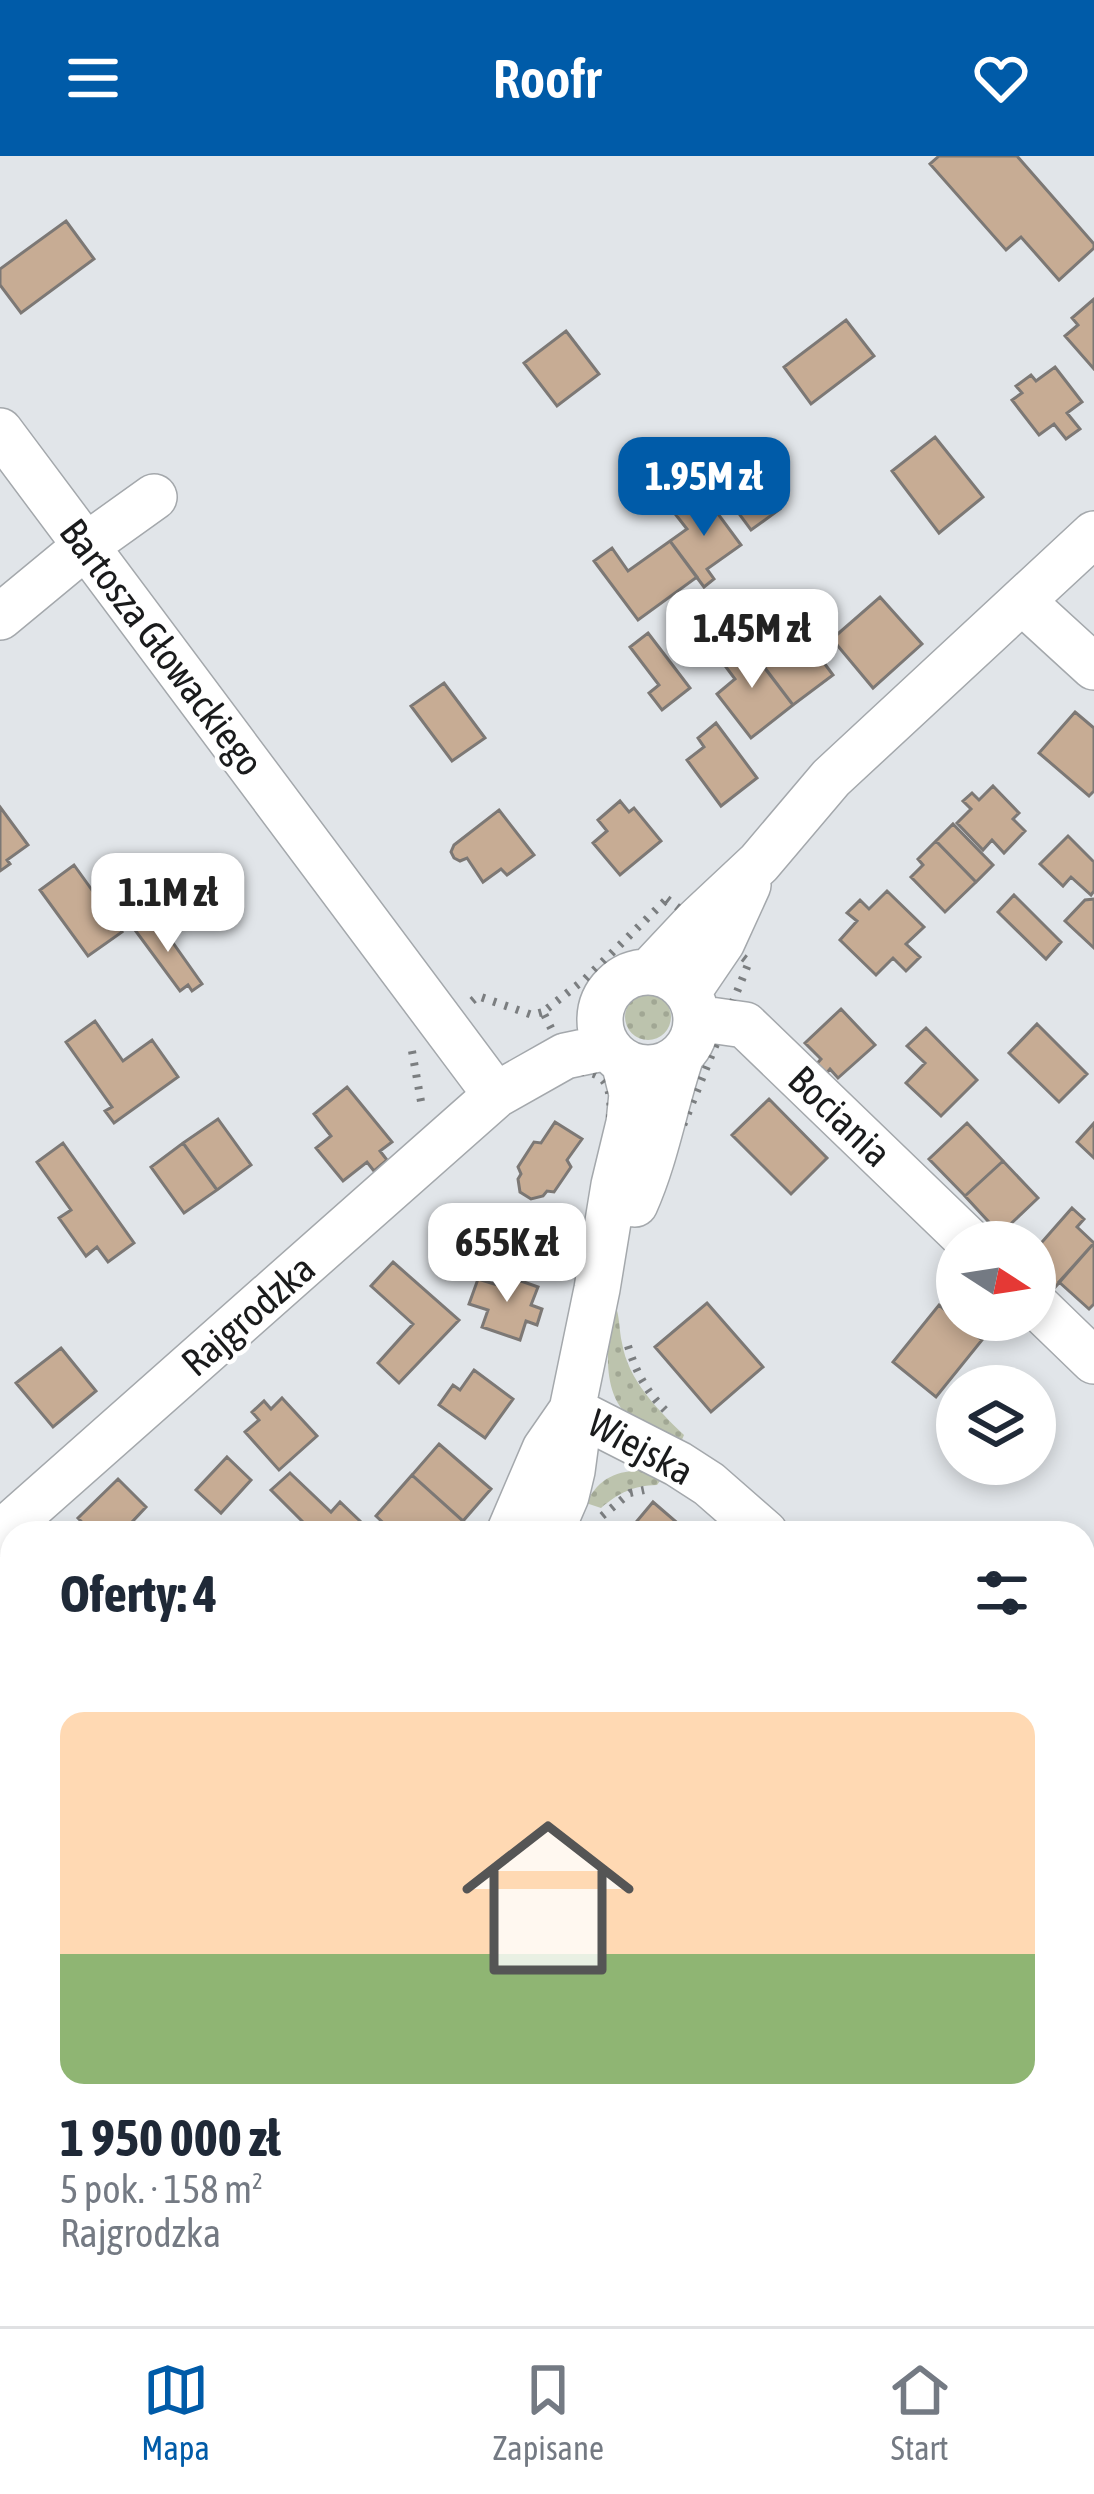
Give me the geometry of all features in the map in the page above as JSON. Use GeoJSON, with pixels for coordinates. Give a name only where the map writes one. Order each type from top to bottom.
{"type":"FeatureCollection","features":[{"type":"Feature","properties":{"kind":"street","name":"Bartosza Głowackiego"},"geometry":{"type":"LineString","coordinates":[[0,431],[496,1095]]}},
{"type":"Feature","properties":{"kind":"street"},"geometry":{"type":"LineString","coordinates":[[0,617],[154,497]]}},
{"type":"Feature","properties":{"kind":"street"},"geometry":{"type":"LineString","coordinates":[[555,1521],[572,1471],[576,1441],[572,1410],[614,1185],[667,1097],[709,932],[759,862],[831,778],[1094,534]]}},
{"type":"Feature","properties":{"kind":"street"},"geometry":{"type":"LineString","coordinates":[[1023,602],[1094,668]]}},
{"type":"Feature","properties":{"kind":"street","name":"Rajgrodzka"},"geometry":{"type":"LineString","coordinates":[[15,1521],[496,1095],[526,1050],[590,1040],[608,993],[634,973],[688,1012]]}},
{"type":"Feature","properties":{"kind":"street"},"geometry":{"type":"LineString","coordinates":[[590,1040],[639,1067],[653,1068],[688,1012]]}},
{"type":"Feature","properties":{"kind":"street","name":"Bociania"},"geometry":{"type":"LineString","coordinates":[[688,1012],[746,1025],[948,1221]]}},
{"type":"Feature","properties":{"kind":"street"},"geometry":{"type":"LineString","coordinates":[[590,1040],[632,1094],[645,1127]]}},
{"type":"Feature","properties":{"kind":"street"},"geometry":{"type":"LineString","coordinates":[[1056,1324],[1094,1361]]}},
{"type":"Feature","properties":{"kind":"street"},"geometry":{"type":"LineString","coordinates":[[514,1521],[545,1448],[572,1410]]}},
{"type":"Feature","properties":{"kind":"street","name":"Wiejska"},"geometry":{"type":"LineString","coordinates":[[572,1410],[678,1464],[751,1521]]}},
{"type":"Feature","properties":{"kind":"path"},"geometry":{"type":"LineString","coordinates":[[667,899],[749,962],[688,1012],[680,1133],[610,1118],[608,1084],[583,1071],[573,1072],[590,1040],[543,1012],[667,899]]}},
{"type":"Feature","properties":{"kind":"green space"},"geometry":{"type":"Polygon","coordinates":[[[648,994],[665,1000],[671,1017],[665,1034],[648,1040],[631,1034],[625,1017],[631,1000],[648,994]]]}},
{"type":"Feature","properties":{"kind":"green space"},"geometry":{"type":"Polygon","coordinates":[[[615,1304],[625,1357],[637,1382],[684,1435],[681,1442],[636,1422],[616,1398],[608,1368],[615,1304]]]}},
{"type":"Feature","properties":{"kind":"green space"},"geometry":{"type":"Polygon","coordinates":[[[645,1470],[662,1478],[657,1485],[627,1491],[601,1508],[586,1503],[610,1477],[645,1470]]]}},
{"type":"Feature","properties":{"kind":"building"},"geometry":{"type":"Polygon","coordinates":[[[939,156],[1017,156],[1094,248],[1059,280],[1021,237],[1006,250],[930,164],[939,156]]]}},
{"type":"Feature","properties":{"kind":"building"},"geometry":{"type":"Polygon","coordinates":[[[66,221],[94,259],[21,313],[0,285],[0,269],[66,221]]]}},
{"type":"Feature","properties":{"kind":"building"},"geometry":{"type":"Polygon","coordinates":[[[1094,299],[1094,369],[1065,336],[1078,325],[1072,318],[1094,299]]]}},
{"type":"Feature","properties":{"kind":"building"},"geometry":{"type":"Polygon","coordinates":[[[846,320],[874,356],[811,404],[784,367],[846,320]]]}},
{"type":"Feature","properties":{"kind":"building"},"geometry":{"type":"Polygon","coordinates":[[[566,331],[599,374],[557,406],[524,363],[566,331]]]}},
{"type":"Feature","properties":{"kind":"building"},"geometry":{"type":"Polygon","coordinates":[[[1055,367],[1082,402],[1067,413],[1080,429],[1066,439],[1054,424],[1039,435],[1012,400],[1022,393],[1016,386],[1031,375],[1036,381],[1055,367]]]}},
{"type":"Feature","properties":{"kind":"building"},"geometry":{"type":"Polygon","coordinates":[[[935,437],[983,497],[939,533],[892,471],[935,437]]]}},
{"type":"Feature","properties":{"kind":"building"},"geometry":{"type":"Polygon","coordinates":[[[730,441],[780,509],[751,530],[701,462],[730,441]]]}},
{"type":"Feature","properties":{"kind":"building"},"geometry":{"type":"Polygon","coordinates":[[[704,495],[741,545],[707,569],[714,579],[704,587],[670,541],[687,529],[676,515],[704,495]]]}},
{"type":"Feature","properties":{"kind":"building"},"geometry":{"type":"Polygon","coordinates":[[[670,541],[697,577],[638,620],[594,561],[612,548],[628,571],[670,541]]]}},
{"type":"Feature","properties":{"kind":"building"},"geometry":{"type":"Polygon","coordinates":[[[880,597],[922,644],[873,688],[832,639],[880,597]]]}},
{"type":"Feature","properties":{"kind":"building"},"geometry":{"type":"Polygon","coordinates":[[[787,625],[794,633],[799,629],[833,675],[793,705],[759,660],[775,648],[769,640],[787,625]]]}},
{"type":"Feature","properties":{"kind":"building"},"geometry":{"type":"Polygon","coordinates":[[[648,633],[690,688],[662,710],[649,693],[659,685],[630,647],[648,633]]]}},
{"type":"Feature","properties":{"kind":"building"},"geometry":{"type":"Polygon","coordinates":[[[744,641],[793,705],[751,738],[717,694],[735,679],[720,659],[744,641]]]}},
{"type":"Feature","properties":{"kind":"building"},"geometry":{"type":"Polygon","coordinates":[[[444,683],[485,738],[452,761],[411,706],[444,683]]]}},
{"type":"Feature","properties":{"kind":"building"},"geometry":{"type":"Polygon","coordinates":[[[1075,712],[1094,728],[1094,791],[1089,796],[1039,753],[1075,712]]]}},
{"type":"Feature","properties":{"kind":"building"},"geometry":{"type":"Polygon","coordinates":[[[716,723],[757,778],[721,806],[687,760],[704,747],[698,738],[716,723]]]}},
{"type":"Feature","properties":{"kind":"building"},"geometry":{"type":"Polygon","coordinates":[[[993,786],[1019,813],[1013,819],[1025,831],[1004,853],[992,840],[983,850],[957,823],[971,809],[963,801],[972,793],[979,800],[993,786]]]}},
{"type":"Feature","properties":{"kind":"building"},"geometry":{"type":"Polygon","coordinates":[[[620,801],[629,812],[634,808],[661,841],[620,875],[593,843],[607,831],[598,820],[620,801]]]}},
{"type":"Feature","properties":{"kind":"building"},"geometry":{"type":"Polygon","coordinates":[[[0,807],[28,845],[0,871],[0,807]]]}},
{"type":"Feature","properties":{"kind":"building"},"geometry":{"type":"Polygon","coordinates":[[[499,810],[534,855],[507,875],[501,869],[483,882],[467,858],[460,861],[451,852],[499,810]]]}},
{"type":"Feature","properties":{"kind":"building"},"geometry":{"type":"Polygon","coordinates":[[[953,824],[993,865],[976,882],[936,841],[953,824]]]}},
{"type":"Feature","properties":{"kind":"building"},"geometry":{"type":"Polygon","coordinates":[[[1068,836],[1094,862],[1091,895],[1071,877],[1063,886],[1040,864],[1068,836]]]}},
{"type":"Feature","properties":{"kind":"building"},"geometry":{"type":"Polygon","coordinates":[[[936,841],[976,882],[945,912],[911,877],[923,865],[918,859],[936,841]]]}},
{"type":"Feature","properties":{"kind":"building"},"geometry":{"type":"Polygon","coordinates":[[[74,865],[122,932],[88,956],[40,890],[74,865]]]}},
{"type":"Feature","properties":{"kind":"building"},"geometry":{"type":"Polygon","coordinates":[[[887,891],[924,927],[906,944],[920,957],[906,971],[893,958],[876,975],[840,940],[857,921],[847,913],[860,900],[869,909],[887,891]]]}},
{"type":"Feature","properties":{"kind":"building"},"geometry":{"type":"Polygon","coordinates":[[[1014,895],[1061,942],[1046,959],[998,912],[1014,895]]]}},
{"type":"Feature","properties":{"kind":"building"},"geometry":{"type":"Polygon","coordinates":[[[1094,899],[1094,948],[1065,921],[1085,900],[1094,899]]]}},
{"type":"Feature","properties":{"kind":"building"},"geometry":{"type":"Polygon","coordinates":[[[154,916],[202,984],[192,991],[188,985],[180,991],[135,930],[154,916]]]}},
{"type":"Feature","properties":{"kind":"building"},"geometry":{"type":"Polygon","coordinates":[[[841,1009],[875,1045],[838,1078],[830,1069],[824,1076],[815,1066],[821,1059],[805,1043],[841,1009]]]}},
{"type":"Feature","properties":{"kind":"building"},"geometry":{"type":"Polygon","coordinates":[[[95,1021],[123,1061],[152,1040],[178,1077],[114,1123],[105,1111],[112,1107],[66,1042],[95,1021]]]}},
{"type":"Feature","properties":{"kind":"building"},"geometry":{"type":"Polygon","coordinates":[[[1037,1024],[1087,1074],[1059,1102],[1009,1053],[1037,1024]]]}},
{"type":"Feature","properties":{"kind":"building"},"geometry":{"type":"Polygon","coordinates":[[[926,1028],[977,1080],[941,1116],[906,1083],[925,1063],[907,1046],[926,1028]]]}},
{"type":"Feature","properties":{"kind":"building"},"geometry":{"type":"Polygon","coordinates":[[[347,1087],[392,1142],[380,1151],[387,1160],[374,1171],[367,1162],[343,1181],[316,1148],[331,1136],[314,1114],[347,1087]]]}},
{"type":"Feature","properties":{"kind":"building"},"geometry":{"type":"Polygon","coordinates":[[[769,1099],[827,1158],[791,1194],[732,1135],[769,1099]]]}},
{"type":"Feature","properties":{"kind":"building"},"geometry":{"type":"Polygon","coordinates":[[[218,1119],[251,1165],[217,1190],[183,1143],[218,1119]]]}},
{"type":"Feature","properties":{"kind":"building"},"geometry":{"type":"Polygon","coordinates":[[[555,1122],[582,1139],[554,1192],[531,1199],[520,1192],[518,1167],[555,1122]]]}},
{"type":"Feature","properties":{"kind":"building"},"geometry":{"type":"Polygon","coordinates":[[[967,1123],[1003,1161],[965,1196],[929,1159],[967,1123]]]}},
{"type":"Feature","properties":{"kind":"building"},"geometry":{"type":"Polygon","coordinates":[[[1094,1123],[1094,1158],[1077,1142],[1094,1123]]]}},
{"type":"Feature","properties":{"kind":"building"},"geometry":{"type":"Polygon","coordinates":[[[63,1143],[134,1243],[108,1262],[97,1247],[86,1256],[59,1218],[71,1210],[37,1162],[63,1143]]]}},
{"type":"Feature","properties":{"kind":"building"},"geometry":{"type":"Polygon","coordinates":[[[183,1143],[217,1190],[184,1213],[151,1167],[183,1143]]]}},
{"type":"Feature","properties":{"kind":"building"},"geometry":{"type":"Polygon","coordinates":[[[1003,1161],[1038,1198],[1014,1221],[988,1221],[965,1196],[1003,1161]]]}},
{"type":"Feature","properties":{"kind":"building"},"geometry":{"type":"Polygon","coordinates":[[[1072,1208],[1084,1219],[1077,1227],[1094,1243],[1056,1286],[1056,1226],[1072,1208]]]}},
{"type":"Feature","properties":{"kind":"building"},"geometry":{"type":"Polygon","coordinates":[[[1094,1243],[1094,1304],[1089,1309],[1059,1282],[1094,1243]]]}},
{"type":"Feature","properties":{"kind":"building"},"geometry":{"type":"Polygon","coordinates":[[[393,1262],[459,1320],[399,1383],[378,1363],[413,1324],[371,1286],[393,1262]]]}},
{"type":"Feature","properties":{"kind":"building"},"geometry":{"type":"Polygon","coordinates":[[[501,1274],[538,1287],[531,1305],[542,1309],[537,1325],[526,1321],[520,1340],[482,1327],[488,1310],[469,1304],[478,1279],[497,1285],[501,1274]]]}},
{"type":"Feature","properties":{"kind":"building"},"geometry":{"type":"Polygon","coordinates":[[[707,1303],[763,1367],[711,1412],[655,1347],[707,1303]]]}},
{"type":"Feature","properties":{"kind":"building"},"geometry":{"type":"Polygon","coordinates":[[[936,1309],[936,1341],[981,1341],[962,1365],[936,1365],[936,1397],[893,1362],[936,1309]]]}},
{"type":"Feature","properties":{"kind":"building"},"geometry":{"type":"Polygon","coordinates":[[[61,1348],[96,1391],[53,1427],[16,1383],[61,1348]]]}},
{"type":"Feature","properties":{"kind":"building"},"geometry":{"type":"Polygon","coordinates":[[[474,1370],[513,1399],[485,1438],[439,1405],[453,1385],[460,1390],[474,1370]]]}},
{"type":"Feature","properties":{"kind":"building"},"geometry":{"type":"Polygon","coordinates":[[[282,1398],[317,1436],[279,1470],[245,1432],[259,1420],[252,1412],[264,1401],[271,1409],[282,1398]]]}},
{"type":"Feature","properties":{"kind":"building"},"geometry":{"type":"Polygon","coordinates":[[[439,1444],[491,1489],[463,1521],[412,1475],[439,1444]]]}},
{"type":"Feature","properties":{"kind":"building"},"geometry":{"type":"Polygon","coordinates":[[[227,1457],[251,1480],[221,1513],[196,1490],[227,1457]]]}},
{"type":"Feature","properties":{"kind":"building"},"geometry":{"type":"Polygon","coordinates":[[[290,1473],[331,1512],[340,1502],[360,1521],[302,1521],[271,1490],[290,1473]]]}},
{"type":"Feature","properties":{"kind":"building"},"geometry":{"type":"Polygon","coordinates":[[[412,1475],[463,1521],[381,1521],[376,1516],[412,1475]]]}},
{"type":"Feature","properties":{"kind":"building"},"geometry":{"type":"Polygon","coordinates":[[[118,1479],[146,1507],[133,1521],[78,1518],[118,1479]]]}},
{"type":"Feature","properties":{"kind":"building"},"geometry":{"type":"Polygon","coordinates":[[[653,1502],[675,1521],[637,1521],[653,1502]]]}}]}
